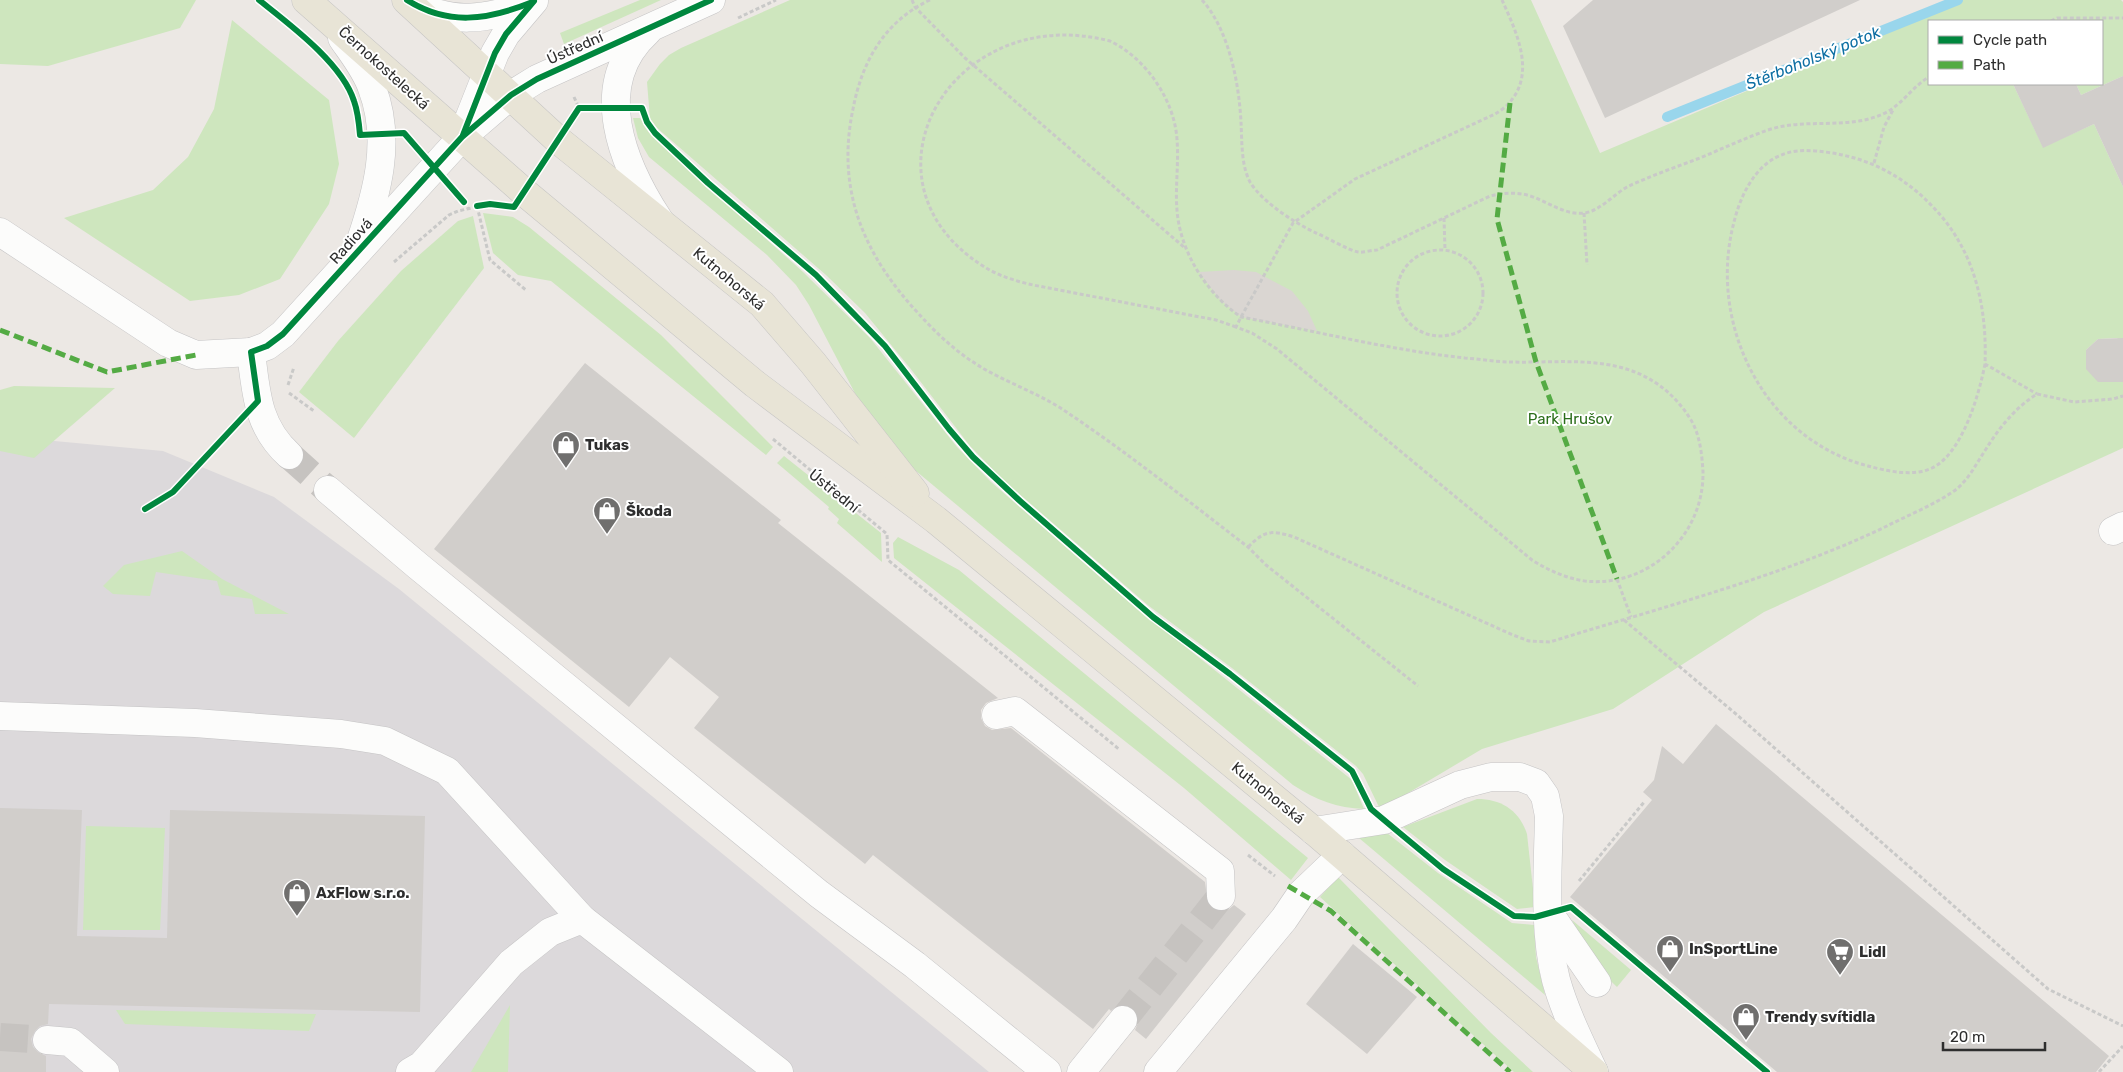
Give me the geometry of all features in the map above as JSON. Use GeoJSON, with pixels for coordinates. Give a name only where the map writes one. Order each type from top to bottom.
{"type":"FeatureCollection","features":[{"type":"Feature","properties":{"kind":"main road","name":"Černokostelecká"},"geometry":{"type":"LineString","coordinates":[[306,0],[462,137]]}},
{"type":"Feature","properties":{"kind":"main road"},"geometry":{"type":"LineString","coordinates":[[407,0],[486,73]]}},
{"type":"Feature","properties":{"kind":"main road","name":"Kutnohorská"},"geometry":{"type":"LineString","coordinates":[[486,73],[558,140],[762,304],[798,344],[858,418],[936,520]]}},
{"type":"Feature","properties":{"kind":"main road","name":"Kutnohorská"},"geometry":{"type":"LineString","coordinates":[[462,137],[524,192],[755,384],[936,520],[1314,831],[1594,1072]]}},
{"type":"Feature","properties":{"kind":"street"},"geometry":{"type":"LineString","coordinates":[[407,0],[423,10],[454,18],[500,14],[536,1]]}},
{"type":"Feature","properties":{"kind":"street","name":"Ústřední"},"geometry":{"type":"LineString","coordinates":[[462,137],[511,95],[537,79],[711,0]]}},
{"type":"Feature","properties":{"kind":"street"},"geometry":{"type":"LineString","coordinates":[[462,137],[486,73],[506,34],[536,1]]}},
{"type":"Feature","properties":{"kind":"street"},"geometry":{"type":"LineString","coordinates":[[332,22],[365,72],[373,88],[380,122],[382,145],[378,183],[357,254]]}},
{"type":"Feature","properties":{"kind":"street"},"geometry":{"type":"LineString","coordinates":[[654,26],[638,40],[626,56],[619,74],[616,108],[621,139],[631,169],[644,196],[660,222]]}},
{"type":"Feature","properties":{"kind":"street","name":"Radiová"},"geometry":{"type":"LineString","coordinates":[[0,232],[168,343],[196,355],[251,352],[267,346],[283,334],[462,137]]}},
{"type":"Feature","properties":{"kind":"street"},"geometry":{"type":"LineString","coordinates":[[251,352],[258,401],[263,420],[271,435],[289,455]]}},
{"type":"Feature","properties":{"kind":"street"},"geometry":{"type":"LineString","coordinates":[[328,490],[811,888],[915,965],[1047,1072]]}},
{"type":"Feature","properties":{"kind":"street"},"geometry":{"type":"LineString","coordinates":[[996,715],[1016,710],[1220,871],[1222,896]]}},
{"type":"Feature","properties":{"kind":"street"},"geometry":{"type":"LineString","coordinates":[[0,716],[195,723],[341,734],[385,741],[448,771],[582,919],[779,1072]]}},
{"type":"Feature","properties":{"kind":"street"},"geometry":{"type":"LineString","coordinates":[[1314,831],[1384,820],[1460,786],[1491,777],[1520,777],[1536,783],[1545,796],[1549,816],[1550,944],[1556,980],[1569,1020],[1594,1072]]}},
{"type":"Feature","properties":{"kind":"street"},"geometry":{"type":"LineString","coordinates":[[1158,1072],[1284,919],[1301,894],[1342,855]]}},
{"type":"Feature","properties":{"kind":"street"},"geometry":{"type":"LineString","coordinates":[[1549,913],[1597,983]]}},
{"type":"Feature","properties":{"kind":"street"},"geometry":{"type":"LineString","coordinates":[[410,1072],[422,1065],[511,962],[550,932],[582,919]]}},
{"type":"Feature","properties":{"kind":"street"},"geometry":{"type":"LineString","coordinates":[[1081,1072],[1123,1020]]}},
{"type":"Feature","properties":{"kind":"street"},"geometry":{"type":"LineString","coordinates":[[47,1040],[70,1042],[105,1072]]}},
{"type":"Feature","properties":{"kind":"path"},"geometry":{"type":"LineString","coordinates":[[912,0],[915,7],[965,58],[1186,249]]}},
{"type":"Feature","properties":{"kind":"path"},"geometry":{"type":"LineString","coordinates":[[930,0],[915,7],[899,19],[877,45],[858,84],[848,131],[848,179],[853,204],[860,225],[880,264],[894,286],[912,307],[951,345],[976,364],[1062,408],[1085,424],[1248,547],[1266,565],[1418,686]]}},
{"type":"Feature","properties":{"kind":"path"},"geometry":{"type":"LineString","coordinates":[[1202,0],[1222,35],[1234,69],[1239,94],[1243,156],[1250,182],[1257,191],[1293,222],[1358,252],[1377,250],[1490,196],[1514,193],[1526,195],[1569,212],[1584,213],[1602,204],[1627,187],[1770,129],[1810,123],[1832,124],[1870,120],[1894,108]]}},
{"type":"Feature","properties":{"kind":"path"},"geometry":{"type":"LineString","coordinates":[[1236,327],[1293,222],[1355,179],[1495,114],[1510,103],[1519,86],[1522,54],[1518,35],[1502,0]]}},
{"type":"Feature","properties":{"kind":"path"},"geometry":{"type":"LineString","coordinates":[[2052,20],[2057,18],[2123,18]]}},
{"type":"Feature","properties":{"kind":"path"},"geometry":{"type":"LineString","coordinates":[[927,119],[921,154],[923,177],[928,198],[948,236],[967,255],[984,267],[1007,278],[1033,286],[1216,320],[1252,333],[1277,349],[1532,560],[1565,577],[1584,581],[1617,579],[1631,576],[1666,557],[1679,544],[1688,530],[1701,500],[1702,459],[1693,423],[1678,402],[1657,382],[1623,368],[1601,363],[1510,362],[1459,357],[1393,347],[1241,317],[1230,309],[1204,280],[1186,249],[1176,210],[1177,138],[1172,116],[1163,94],[1152,77],[1134,57],[1095,35]]}},
{"type":"Feature","properties":{"kind":"path"},"geometry":{"type":"LineString","coordinates":[[960,63],[972,53]]}},
{"type":"Feature","properties":{"kind":"path"},"geometry":{"type":"LineString","coordinates":[[1874,164],[1884,127],[1894,108],[1915,86],[1928,78]]}},
{"type":"Feature","properties":{"kind":"path"},"geometry":{"type":"LineString","coordinates":[[573,93],[579,108]]}},
{"type":"Feature","properties":{"kind":"path"},"geometry":{"type":"LineString","coordinates":[[579,108],[588,108]]}},
{"type":"Feature","properties":{"kind":"path"},"geometry":{"type":"LineString","coordinates":[[574,115],[579,108]]}},
{"type":"Feature","properties":{"kind":"path"},"geometry":{"type":"LineString","coordinates":[[651,128],[708,183],[816,275],[885,346],[949,429],[974,457],[1020,501],[1153,617],[1230,674],[1352,771]]}},
{"type":"Feature","properties":{"kind":"path"},"geometry":{"type":"LineString","coordinates":[[1812,150],[1831,153],[1874,164],[1898,178],[1927,200],[1943,218],[1964,252],[1974,275],[1985,326],[1985,364],[1976,398],[1953,448],[1941,462],[1931,469],[1918,472],[1882,470],[1841,458],[1824,449],[1789,424],[1774,407],[1758,383],[1736,334],[1730,308],[1728,284],[1730,241],[1734,221],[1747,188],[1766,164],[1780,156],[1793,152],[1812,150]]}},
{"type":"Feature","properties":{"kind":"path"},"geometry":{"type":"LineString","coordinates":[[464,202],[468,208]]}},
{"type":"Feature","properties":{"kind":"path"},"geometry":{"type":"LineString","coordinates":[[387,268],[439,222],[458,211],[477,206],[490,260],[527,291]]}},
{"type":"Feature","properties":{"kind":"path"},"geometry":{"type":"LineString","coordinates":[[1584,213],[1587,265]]}},
{"type":"Feature","properties":{"kind":"path"},"geometry":{"type":"LineString","coordinates":[[1444,217],[1445,250]]}},
{"type":"Feature","properties":{"kind":"path"},"geometry":{"type":"LineString","coordinates":[[1431,250],[1445,250],[1459,254],[1471,262],[1479,274],[1483,288],[1482,302],[1476,316],[1467,327],[1454,334],[1439,335],[1425,333],[1413,326],[1404,316],[1398,303],[1397,290],[1400,276],[1407,264],[1418,255],[1431,250]]}},
{"type":"Feature","properties":{"kind":"path"},"geometry":{"type":"LineString","coordinates":[[296,363],[292,370],[287,392],[314,412]]}},
{"type":"Feature","properties":{"kind":"path"},"geometry":{"type":"LineString","coordinates":[[1985,364],[2037,394],[2074,402],[2114,399],[2123,396]]}},
{"type":"Feature","properties":{"kind":"path"},"geometry":{"type":"LineString","coordinates":[[1248,547],[1259,536],[1277,531],[1529,641],[1550,642],[1770,574],[1866,536],[1923,508],[1953,492],[1963,484],[2005,423],[2028,400],[2037,394]]}},
{"type":"Feature","properties":{"kind":"path"},"geometry":{"type":"LineString","coordinates":[[145,508],[173,492],[258,401]]}},
{"type":"Feature","properties":{"kind":"path"},"geometry":{"type":"LineString","coordinates":[[1617,579],[1631,618]]}},
{"type":"Feature","properties":{"kind":"path"},"geometry":{"type":"LineString","coordinates":[[1624,620],[1744,720],[2048,989],[2123,1026]]}},
{"type":"Feature","properties":{"kind":"path"},"geometry":{"type":"LineString","coordinates":[[1574,887],[1645,801]]}},
{"type":"Feature","properties":{"kind":"path"},"geometry":{"type":"LineString","coordinates":[[1409,841],[1443,869],[1514,916],[1521,916]]}},
{"type":"Feature","properties":{"kind":"path"},"geometry":{"type":"LineString","coordinates":[[1243,850],[1273,874]]}},
{"type":"Feature","properties":{"kind":"path"},"geometry":{"type":"LineString","coordinates":[[1602,932],[1767,1072]]}},
{"type":"Feature","properties":{"kind":"path"},"geometry":{"type":"LineString","coordinates":[[2099,1072],[2123,1046]]}},
{"type":"Feature","properties":{"kind":"shaded area"},"geometry":{"type":"Polygon","coordinates":[[[1234,270],[1256,272],[1292,291],[1308,311],[1317,331],[1241,317],[1219,299],[1199,272],[1234,270]]]}},
{"type":"Feature","properties":{"kind":"shaded area"},"geometry":{"type":"Polygon","coordinates":[[[0,436],[163,451],[274,497],[399,589],[989,1072],[0,1072],[0,436]]]}},
{"type":"Feature","properties":{"kind":"green space"},"geometry":{"type":"Polygon","coordinates":[[[0,0],[196,0],[180,28],[48,66],[0,64],[0,0]]]}},
{"type":"Feature","properties":{"kind":"green space"},"geometry":{"type":"Polygon","coordinates":[[[640,0],[661,0],[564,44],[560,33],[640,0]]]}},
{"type":"Feature","properties":{"kind":"green space","name":"Park Hrušov"},"geometry":{"type":"Polygon","coordinates":[[[790,0],[1531,0],[1600,153],[1962,0],[2121,0],[2123,2],[2123,76],[2081,95],[2076,85],[2103,85],[2103,20],[1928,20],[1928,85],[2013,85],[2043,147],[2094,124],[2123,187],[2123,344],[2117,338],[2098,339],[2086,350],[2123,376],[2123,448],[1764,612],[1613,709],[1482,749],[1398,799],[1379,807],[1363,774],[1356,766],[1232,668],[1149,606],[1003,480],[970,446],[865,313],[826,275],[656,127],[650,119],[647,82],[669,55],[790,0]]]}},
{"type":"Feature","properties":{"kind":"green space"},"geometry":{"type":"Polygon","coordinates":[[[232,20],[329,100],[339,164],[329,204],[280,279],[239,295],[190,301],[64,218],[153,190],[188,157],[214,109],[232,20]]]}},
{"type":"Feature","properties":{"kind":"green space"},"geometry":{"type":"Polygon","coordinates":[[[633,118],[640,118],[655,139],[803,272],[870,338],[957,447],[991,482],[1122,596],[1352,780],[1364,809],[1345,807],[1327,802],[1293,785],[910,466],[858,399],[809,305],[796,285],[767,255],[649,157],[638,138],[633,118]]]}},
{"type":"Feature","properties":{"kind":"green space"},"geometry":{"type":"Polygon","coordinates":[[[483,213],[513,217],[529,227],[661,335],[773,447],[766,455],[551,281],[518,275],[493,253],[483,213]]]}},
{"type":"Feature","properties":{"kind":"green space"},"geometry":{"type":"Polygon","coordinates":[[[473,216],[484,268],[354,438],[299,392],[338,341],[401,271],[458,221],[473,216]]]}},
{"type":"Feature","properties":{"kind":"green space"},"geometry":{"type":"Polygon","coordinates":[[[14,386],[115,388],[34,458],[0,451],[0,390],[14,386]]]}},
{"type":"Feature","properties":{"kind":"green space"},"geometry":{"type":"Polygon","coordinates":[[[784,456],[881,533],[882,562],[837,523],[839,519],[828,509],[829,507],[777,463],[784,456]]]}},
{"type":"Feature","properties":{"kind":"green space"},"geometry":{"type":"Polygon","coordinates":[[[898,537],[959,570],[1308,858],[1291,880],[1184,788],[894,558],[893,543],[898,537]]]}},
{"type":"Feature","properties":{"kind":"green space"},"geometry":{"type":"Polygon","coordinates":[[[182,551],[222,579],[289,614],[255,614],[252,599],[221,595],[217,581],[156,572],[150,596],[113,594],[103,586],[124,565],[182,551]]]}},
{"type":"Feature","properties":{"kind":"green space"},"geometry":{"type":"Polygon","coordinates":[[[1477,799],[1494,801],[1508,808],[1514,812],[1524,826],[1527,834],[1535,907],[1517,909],[1445,860],[1403,827],[1477,799]]]}},
{"type":"Feature","properties":{"kind":"green space"},"geometry":{"type":"Polygon","coordinates":[[[86,826],[165,828],[160,930],[83,930],[86,826]]]}},
{"type":"Feature","properties":{"kind":"green space"},"geometry":{"type":"Polygon","coordinates":[[[1387,833],[1438,873],[1512,923],[1534,925],[1536,957],[1545,995],[1359,838],[1387,833]]]}},
{"type":"Feature","properties":{"kind":"green space"},"geometry":{"type":"Polygon","coordinates":[[[1338,877],[1491,1033],[1533,1072],[1514,1072],[1320,897],[1338,877]]]}},
{"type":"Feature","properties":{"kind":"green space"},"geometry":{"type":"Polygon","coordinates":[[[1572,920],[1631,970],[1617,987],[1591,956],[1572,920]]]}},
{"type":"Feature","properties":{"kind":"green space"},"geometry":{"type":"Polygon","coordinates":[[[510,1005],[508,1072],[471,1072],[510,1005]]]}},
{"type":"Feature","properties":{"kind":"green space"},"geometry":{"type":"Polygon","coordinates":[[[116,1010],[316,1014],[309,1031],[125,1024],[116,1010]]]}},
{"type":"Feature","properties":{"kind":"building"},"geometry":{"type":"Polygon","coordinates":[[[1593,0],[1860,0],[1605,118],[1563,26],[1593,0]]]}},
{"type":"Feature","properties":{"kind":"building"},"geometry":{"type":"Polygon","coordinates":[[[2123,76],[2123,187],[2094,124],[2043,148],[2013,85],[2076,85],[2081,95],[2123,76]]]}},
{"type":"Feature","properties":{"kind":"building"},"geometry":{"type":"Polygon","coordinates":[[[2123,338],[2123,382],[2098,382],[2086,369],[2086,350],[2098,339],[2123,338]]]}},
{"type":"Feature","properties":{"kind":"building"},"geometry":{"type":"Polygon","coordinates":[[[585,363],[781,520],[778,523],[998,698],[986,703],[981,710],[981,718],[985,726],[992,730],[1011,728],[1205,882],[1208,904],[1213,910],[1222,912],[1234,905],[1246,914],[1146,1039],[1135,1030],[1138,1023],[1138,1015],[1132,1008],[1125,1005],[1117,1006],[1111,1011],[1109,1009],[1093,1029],[873,855],[865,864],[694,728],[719,697],[670,657],[629,707],[434,549],[585,363]]]}},
{"type":"Feature","properties":{"kind":"building","name":"Lidl"},"geometry":{"type":"Polygon","coordinates":[[[1716,724],[2109,1056],[2096,1072],[1777,1072],[1570,897],[1652,800],[1643,792],[1654,780],[1662,746],[1683,764],[1716,724]]]}},
{"type":"Feature","properties":{"kind":"building"},"geometry":{"type":"Polygon","coordinates":[[[0,808],[82,810],[77,936],[167,938],[170,810],[425,816],[420,1012],[49,1004],[48,1024],[40,1026],[31,1039],[33,1047],[46,1056],[46,1072],[0,1072],[0,808]]]}},
{"type":"Feature","properties":{"kind":"building"},"geometry":{"type":"Polygon","coordinates":[[[1353,944],[1417,997],[1367,1054],[1306,1004],[1353,944]]]}},
{"type":"Feature","properties":{"kind":"waterway","name":"Štěrboholský potok"},"geometry":{"type":"LineString","coordinates":[[1667,117],[1958,0]]}},
{"type":"Feature","properties":{"kind":"tunnel"},"geometry":{"type":"LineString","coordinates":[[289,455],[328,490]]}},
{"type":"Feature","properties":{"kind":"tunnel"},"geometry":{"type":"LineString","coordinates":[[1123,1020],[1221,896]]}},
{"type":"Feature","properties":{"kind":"tunnel"},"geometry":{"type":"LineString","coordinates":[[0,1037],[47,1040]]}},
{"type":"Feature","properties":{"kind":"marked path"},"geometry":{"type":"LineString","coordinates":[[1510,103],[1497,219],[1536,362],[1617,579]]}},
{"type":"Feature","properties":{"kind":"marked path"},"geometry":{"type":"LineString","coordinates":[[0,330],[107,372],[196,355]]}},
{"type":"Feature","properties":{"kind":"marked path"},"geometry":{"type":"LineString","coordinates":[[1288,886],[1331,911],[1510,1072]]}},
{"type":"Feature","properties":{"kind":"cycle path"},"geometry":{"type":"LineString","coordinates":[[259,0],[313,45],[338,73],[348,87],[354,101],[360,135],[404,133],[464,202]]}},
{"type":"Feature","properties":{"kind":"cycle path"},"geometry":{"type":"LineString","coordinates":[[407,0],[437,14],[468,18],[498,13],[530,3]]}},
{"type":"Feature","properties":{"kind":"cycle path"},"geometry":{"type":"LineString","coordinates":[[145,509],[173,492],[258,401],[251,352],[267,346],[283,334],[462,137],[511,95],[537,79],[711,0]]}},
{"type":"Feature","properties":{"kind":"cycle path"},"geometry":{"type":"LineString","coordinates":[[463,135],[495,53],[506,34],[534,1]]}},
{"type":"Feature","properties":{"kind":"cycle path"},"geometry":{"type":"LineString","coordinates":[[477,206],[490,204],[514,207],[579,108],[642,108],[647,122],[655,133],[708,183],[816,275],[885,346],[973,457],[1020,501],[1153,617],[1230,674],[1352,771],[1371,809],[1443,869],[1514,916],[1535,917],[1571,907],[1767,1072]]}},
{"type":"Feature","properties":{"kind":"place","name":"Tukas"},"geometry":{"type":"Point","coordinates":[566,469]}},
{"type":"Feature","properties":{"kind":"place","name":"Škoda"},"geometry":{"type":"Point","coordinates":[607,535]}},
{"type":"Feature","properties":{"kind":"place","name":"AxFlow s.r.o."},"geometry":{"type":"Point","coordinates":[297,917]}},
{"type":"Feature","properties":{"kind":"place","name":"InSportLine"},"geometry":{"type":"Point","coordinates":[1670,973]}},
{"type":"Feature","properties":{"kind":"place","name":"Lidl"},"geometry":{"type":"Point","coordinates":[1840,976]}},
{"type":"Feature","properties":{"kind":"place","name":"Trendy svítidla"},"geometry":{"type":"Point","coordinates":[1746,1041]}}]}
